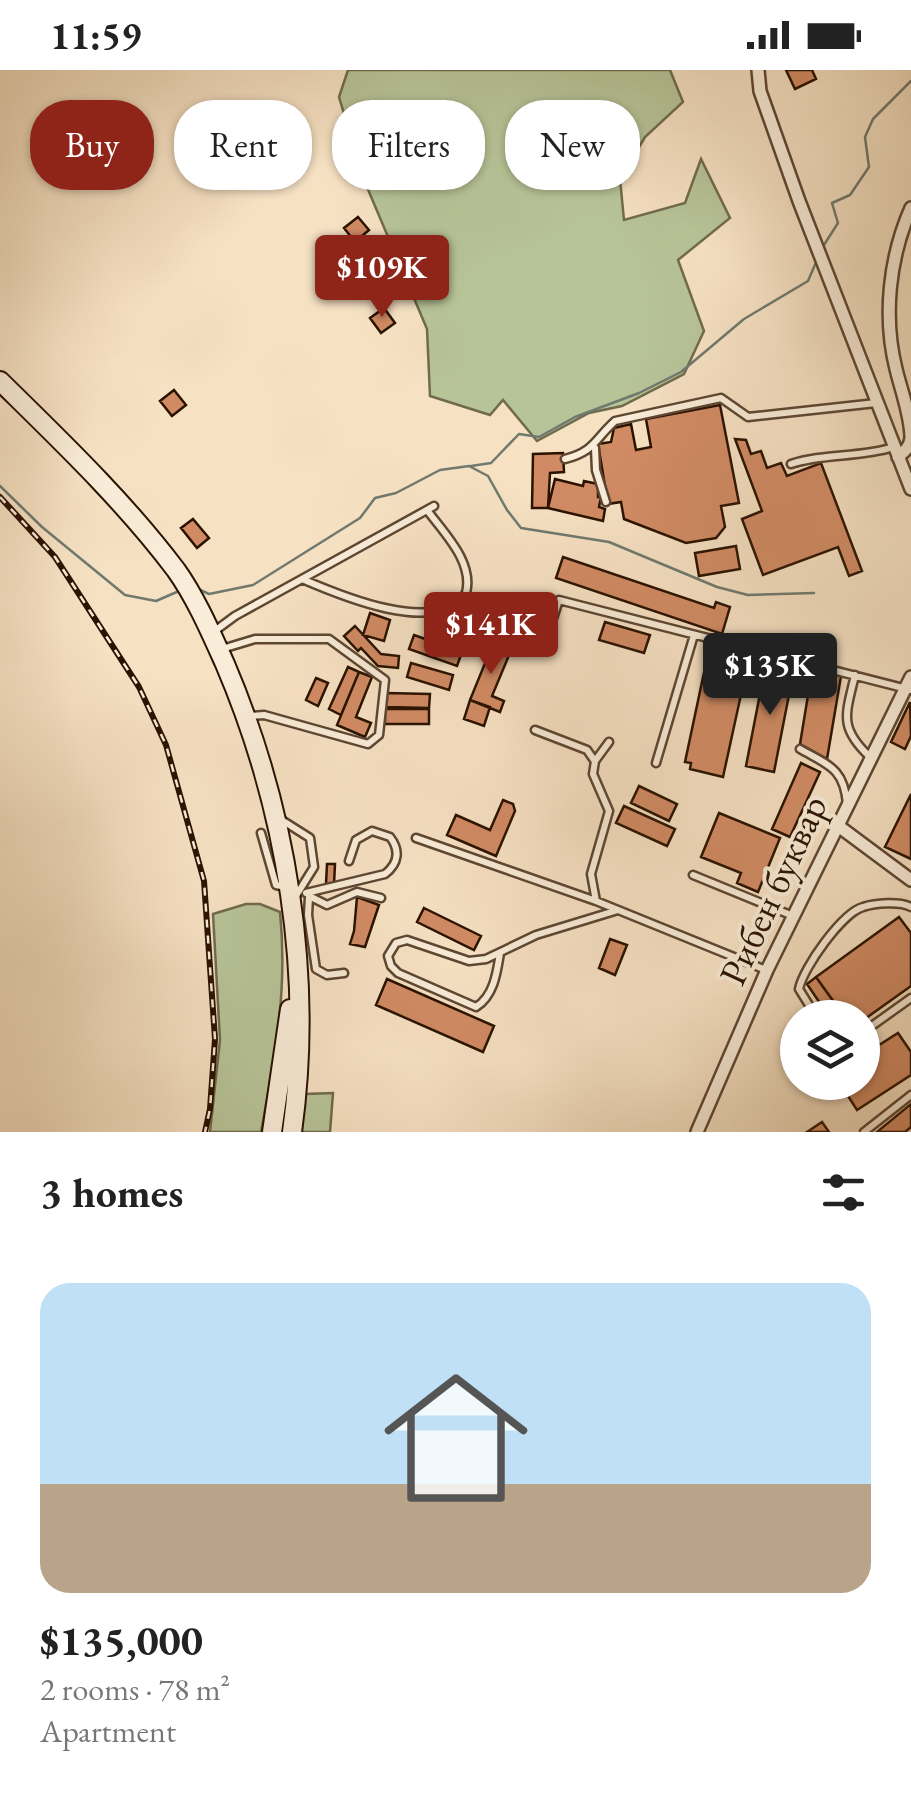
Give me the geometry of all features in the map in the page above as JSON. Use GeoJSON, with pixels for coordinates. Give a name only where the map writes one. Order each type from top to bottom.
{"type":"FeatureCollection","features":[{"type":"Feature","properties":{"kind":"street"},"geometry":{"type":"LineString","coordinates":[[758,70],[760,90],[816,246],[911,489]]}},
{"type":"Feature","properties":{"kind":"street"},"geometry":{"type":"LineString","coordinates":[[896,452],[911,440],[911,428],[894,365],[891,278],[895,252],[911,208]]}},
{"type":"Feature","properties":{"kind":"street"},"geometry":{"type":"LineString","coordinates":[[0,381],[95,475],[186,588],[247,716],[299,894],[296,974],[300,1046],[292,1132]]}},
{"type":"Feature","properties":{"kind":"street","name":"Рибен буквар"},"geometry":{"type":"LineString","coordinates":[[696,1132],[767,970],[909,685]]}},
{"type":"Feature","properties":{"kind":"street"},"geometry":{"type":"LineString","coordinates":[[837,825],[911,880]]}},
{"type":"Feature","properties":{"kind":"street"},"geometry":{"type":"LineString","coordinates":[[272,1132],[296,974]]}},
{"type":"Feature","properties":{"kind":"lane"},"geometry":{"type":"LineString","coordinates":[[565,459],[595,446],[615,421],[721,398],[748,417],[876,402]]}},
{"type":"Feature","properties":{"kind":"lane"},"geometry":{"type":"LineString","coordinates":[[595,446],[596,470],[606,502]]}},
{"type":"Feature","properties":{"kind":"lane"},"geometry":{"type":"LineString","coordinates":[[791,464],[816,456],[896,452]]}},
{"type":"Feature","properties":{"kind":"lane"},"geometry":{"type":"LineString","coordinates":[[215,642],[235,616],[430,508],[468,572],[466,593],[451,608],[421,613],[380,607],[302,579]]}},
{"type":"Feature","properties":{"kind":"lane"},"geometry":{"type":"LineString","coordinates":[[545,643],[558,600],[909,685]]}},
{"type":"Feature","properties":{"kind":"lane"},"geometry":{"type":"LineString","coordinates":[[656,763],[694,635]]}},
{"type":"Feature","properties":{"kind":"lane"},"geometry":{"type":"LineString","coordinates":[[215,642],[330,639],[385,680],[380,731],[368,744],[264,715],[247,716]]}},
{"type":"Feature","properties":{"kind":"lane"},"geometry":{"type":"LineString","coordinates":[[855,675],[846,727],[855,744],[870,757]]}},
{"type":"Feature","properties":{"kind":"lane"},"geometry":{"type":"LineString","coordinates":[[535,730],[593,755],[596,785],[609,811],[591,874],[596,901]]}},
{"type":"Feature","properties":{"kind":"lane"},"geometry":{"type":"LineString","coordinates":[[594,760],[610,742]]}},
{"type":"Feature","properties":{"kind":"lane"},"geometry":{"type":"LineString","coordinates":[[800,749],[835,769],[846,788],[847,804]]}},
{"type":"Feature","properties":{"kind":"lane"},"geometry":{"type":"LineString","coordinates":[[276,816],[310,838],[314,866],[299,894]]}},
{"type":"Feature","properties":{"kind":"lane"},"geometry":{"type":"LineString","coordinates":[[299,894],[386,874],[394,865],[397,851],[390,837],[372,831],[356,840],[349,861]]}},
{"type":"Feature","properties":{"kind":"lane"},"geometry":{"type":"LineString","coordinates":[[261,833],[276,885],[327,905],[356,892],[381,898]]}},
{"type":"Feature","properties":{"kind":"lane"},"geometry":{"type":"LineString","coordinates":[[416,838],[596,901],[767,970]]}},
{"type":"Feature","properties":{"kind":"lane"},"geometry":{"type":"LineString","coordinates":[[693,875],[793,916]]}},
{"type":"Feature","properties":{"kind":"lane"},"geometry":{"type":"LineString","coordinates":[[299,894],[308,915],[316,968],[327,975],[344,973]]}},
{"type":"Feature","properties":{"kind":"lane"},"geometry":{"type":"LineString","coordinates":[[806,1000],[799,989],[812,955],[858,908],[902,903],[911,907]]}},
{"type":"Feature","properties":{"kind":"lane"},"geometry":{"type":"LineString","coordinates":[[500,953],[495,982],[476,1007],[398,973],[390,966],[388,956],[396,942],[407,940],[469,962],[500,953],[536,935],[618,910]]}},
{"type":"Feature","properties":{"kind":"lane"},"geometry":{"type":"LineString","coordinates":[[880,1020],[911,998]]}},
{"type":"Feature","properties":{"kind":"lane"},"geometry":{"type":"LineString","coordinates":[[864,1132],[911,1095]]}},
{"type":"Feature","properties":{"kind":"green space"},"geometry":{"type":"Polygon","coordinates":[[[348,70],[670,70],[683,102],[640,145],[640,100],[505,100],[505,190],[621,190],[624,220],[685,203],[701,159],[730,218],[678,260],[704,331],[684,374],[622,406],[589,413],[537,441],[503,400],[490,415],[430,396],[427,329],[368,190],[485,190],[485,100],[339,97],[348,70]]]}},
{"type":"Feature","properties":{"kind":"green space"},"geometry":{"type":"Polygon","coordinates":[[[260,904],[280,912],[282,969],[275,1050],[261,1132],[210,1132],[220,1040],[213,914],[260,904]]]}},
{"type":"Feature","properties":{"kind":"green space"},"geometry":{"type":"Polygon","coordinates":[[[333,1093],[330,1132],[299,1132],[305,1094],[333,1093]]]}},
{"type":"Feature","properties":{"kind":"building"},"geometry":{"type":"Polygon","coordinates":[[[786,70],[812,70],[816,79],[795,89],[786,70]]]}},
{"type":"Feature","properties":{"kind":"building"},"geometry":{"type":"Polygon","coordinates":[[[358,217],[369,230],[355,242],[344,228],[358,217]]]}},
{"type":"Feature","properties":{"kind":"building"},"geometry":{"type":"Polygon","coordinates":[[[368,247],[379,263],[368,270],[357,253],[368,247]]]}},
{"type":"Feature","properties":{"kind":"building"},"geometry":{"type":"Polygon","coordinates":[[[384,308],[395,323],[381,333],[370,318],[384,308]]]}},
{"type":"Feature","properties":{"kind":"building"},"geometry":{"type":"Polygon","coordinates":[[[174,390],[186,405],[172,416],[160,401],[174,390]]]}},
{"type":"Feature","properties":{"kind":"building"},"geometry":{"type":"Polygon","coordinates":[[[720,405],[739,503],[721,506],[725,527],[716,538],[686,543],[624,519],[621,502],[608,504],[598,444],[611,442],[614,428],[631,424],[636,450],[651,447],[646,419],[720,405]]]}},
{"type":"Feature","properties":{"kind":"building"},"geometry":{"type":"Polygon","coordinates":[[[735,439],[746,440],[751,454],[761,451],[767,468],[781,463],[787,476],[821,463],[862,571],[849,576],[838,547],[763,575],[742,519],[762,511],[735,439]]]}},
{"type":"Feature","properties":{"kind":"building"},"geometry":{"type":"Polygon","coordinates":[[[563,453],[564,472],[550,473],[548,508],[532,508],[533,454],[563,453]]]}},
{"type":"Feature","properties":{"kind":"building"},"geometry":{"type":"Polygon","coordinates":[[[555,479],[583,486],[584,481],[598,484],[599,507],[605,509],[603,521],[548,508],[555,479]]]}},
{"type":"Feature","properties":{"kind":"building"},"geometry":{"type":"Polygon","coordinates":[[[193,519],[209,538],[197,548],[181,528],[193,519]]]}},
{"type":"Feature","properties":{"kind":"building"},"geometry":{"type":"Polygon","coordinates":[[[736,546],[740,569],[699,576],[695,553],[736,546]]]}},
{"type":"Feature","properties":{"kind":"building"},"geometry":{"type":"Polygon","coordinates":[[[563,557],[714,608],[716,602],[730,607],[722,634],[556,578],[563,557]]]}},
{"type":"Feature","properties":{"kind":"building"},"geometry":{"type":"Polygon","coordinates":[[[370,613],[390,620],[384,641],[363,635],[370,613]]]}},
{"type":"Feature","properties":{"kind":"building"},"geometry":{"type":"Polygon","coordinates":[[[605,622],[650,635],[644,653],[599,640],[605,622]]]}},
{"type":"Feature","properties":{"kind":"building"},"geometry":{"type":"Polygon","coordinates":[[[355,626],[381,654],[399,656],[398,668],[378,666],[361,648],[358,651],[344,636],[355,626]]]}},
{"type":"Feature","properties":{"kind":"building"},"geometry":{"type":"Polygon","coordinates":[[[414,635],[462,652],[457,666],[409,649],[414,635]]]}},
{"type":"Feature","properties":{"kind":"building"},"geometry":{"type":"Polygon","coordinates":[[[494,641],[512,648],[492,696],[504,701],[500,712],[470,700],[494,641]]]}},
{"type":"Feature","properties":{"kind":"building"},"geometry":{"type":"Polygon","coordinates":[[[709,649],[749,658],[723,777],[690,769],[691,763],[685,762],[709,649]]]}},
{"type":"Feature","properties":{"kind":"building"},"geometry":{"type":"Polygon","coordinates":[[[411,663],[453,675],[449,690],[407,677],[411,663]]]}},
{"type":"Feature","properties":{"kind":"building"},"geometry":{"type":"Polygon","coordinates":[[[766,663],[794,669],[774,772],[746,766],[766,663]]]}},
{"type":"Feature","properties":{"kind":"building"},"geometry":{"type":"Polygon","coordinates":[[[348,667],[359,672],[341,715],[329,709],[348,667]]]}},
{"type":"Feature","properties":{"kind":"building"},"geometry":{"type":"Polygon","coordinates":[[[812,671],[841,676],[827,759],[800,744],[812,671]]]}},
{"type":"Feature","properties":{"kind":"building"},"geometry":{"type":"Polygon","coordinates":[[[359,672],[372,677],[356,717],[371,723],[365,737],[337,725],[359,672]]]}},
{"type":"Feature","properties":{"kind":"building"},"geometry":{"type":"Polygon","coordinates":[[[316,678],[328,683],[318,706],[306,700],[316,678]]]}},
{"type":"Feature","properties":{"kind":"building"},"geometry":{"type":"Polygon","coordinates":[[[386,693],[430,694],[429,708],[386,707],[386,693]]]}},
{"type":"Feature","properties":{"kind":"building"},"geometry":{"type":"Polygon","coordinates":[[[470,700],[490,707],[484,726],[464,719],[470,700]]]}},
{"type":"Feature","properties":{"kind":"building"},"geometry":{"type":"Polygon","coordinates":[[[910,702],[911,736],[905,749],[891,742],[910,702]]]}},
{"type":"Feature","properties":{"kind":"building"},"geometry":{"type":"Polygon","coordinates":[[[385,709],[429,709],[429,724],[385,724],[385,709]]]}},
{"type":"Feature","properties":{"kind":"building"},"geometry":{"type":"Polygon","coordinates":[[[801,763],[820,772],[790,837],[772,829],[801,763]]]}},
{"type":"Feature","properties":{"kind":"building"},"geometry":{"type":"Polygon","coordinates":[[[639,786],[677,804],[669,821],[631,803],[639,786]]]}},
{"type":"Feature","properties":{"kind":"building"},"geometry":{"type":"Polygon","coordinates":[[[911,794],[911,859],[885,847],[911,794]]]}},
{"type":"Feature","properties":{"kind":"building"},"geometry":{"type":"Polygon","coordinates":[[[503,800],[513,804],[515,811],[496,856],[447,835],[456,815],[490,830],[503,800]]]}},
{"type":"Feature","properties":{"kind":"building"},"geometry":{"type":"Polygon","coordinates":[[[624,806],[675,829],[667,846],[616,823],[624,806]]]}},
{"type":"Feature","properties":{"kind":"building"},"geometry":{"type":"Polygon","coordinates":[[[719,813],[780,838],[758,892],[737,883],[741,873],[701,857],[719,813]]]}},
{"type":"Feature","properties":{"kind":"building"},"geometry":{"type":"Polygon","coordinates":[[[327,864],[335,864],[334,885],[326,884],[327,864]]]}},
{"type":"Feature","properties":{"kind":"building"},"geometry":{"type":"Polygon","coordinates":[[[357,897],[379,905],[365,947],[350,944],[357,897]]]}},
{"type":"Feature","properties":{"kind":"building"},"geometry":{"type":"Polygon","coordinates":[[[424,908],[481,936],[474,950],[417,922],[424,908]]]}},
{"type":"Feature","properties":{"kind":"building"},"geometry":{"type":"Polygon","coordinates":[[[899,917],[911,933],[911,986],[880,1008],[880,1000],[832,1000],[816,977],[899,917]]]}},
{"type":"Feature","properties":{"kind":"building"},"geometry":{"type":"Polygon","coordinates":[[[610,939],[627,945],[615,975],[599,968],[610,939]]]}},
{"type":"Feature","properties":{"kind":"building"},"geometry":{"type":"Polygon","coordinates":[[[816,977],[833,1000],[818,1000],[807,984],[816,977]]]}},
{"type":"Feature","properties":{"kind":"building"},"geometry":{"type":"Polygon","coordinates":[[[387,979],[494,1026],[483,1052],[376,1005],[387,979]]]}},
{"type":"Feature","properties":{"kind":"building"},"geometry":{"type":"Polygon","coordinates":[[[898,1033],[911,1052],[911,1075],[880,1095],[880,1044],[898,1033]]]}},
{"type":"Feature","properties":{"kind":"building"},"geometry":{"type":"Polygon","coordinates":[[[851,1100],[872,1100],[857,1110],[851,1100]]]}},
{"type":"Feature","properties":{"kind":"building"},"geometry":{"type":"Polygon","coordinates":[[[911,1104],[911,1127],[905,1132],[877,1132],[911,1104]]]}},
{"type":"Feature","properties":{"kind":"building"},"geometry":{"type":"Polygon","coordinates":[[[822,1122],[829,1132],[807,1132],[822,1122]]]}},
{"type":"Feature","properties":{"kind":"waterway"},"geometry":{"type":"LineString","coordinates":[[822,248],[838,223],[832,203],[850,195],[869,167],[865,137],[873,119],[911,81]]}},
{"type":"Feature","properties":{"kind":"waterway"},"geometry":{"type":"LineString","coordinates":[[471,466],[491,463],[519,434],[539,437],[575,417],[681,372],[744,319],[808,281],[817,260]]}},
{"type":"Feature","properties":{"kind":"waterway"},"geometry":{"type":"LineString","coordinates":[[196,588],[209,594],[253,585],[360,518],[375,498],[396,493],[440,470],[469,466],[488,476],[521,528],[609,542],[717,587],[748,595],[814,593]]}},
{"type":"Feature","properties":{"kind":"waterway"},"geometry":{"type":"LineString","coordinates":[[0,486],[42,527],[125,595],[156,601],[179,591]]}},
{"type":"Feature","properties":{"kind":"railway"},"geometry":{"type":"LineString","coordinates":[[0,497],[55,557],[139,687],[166,745],[204,881],[215,1039],[205,1132]]}}]}
